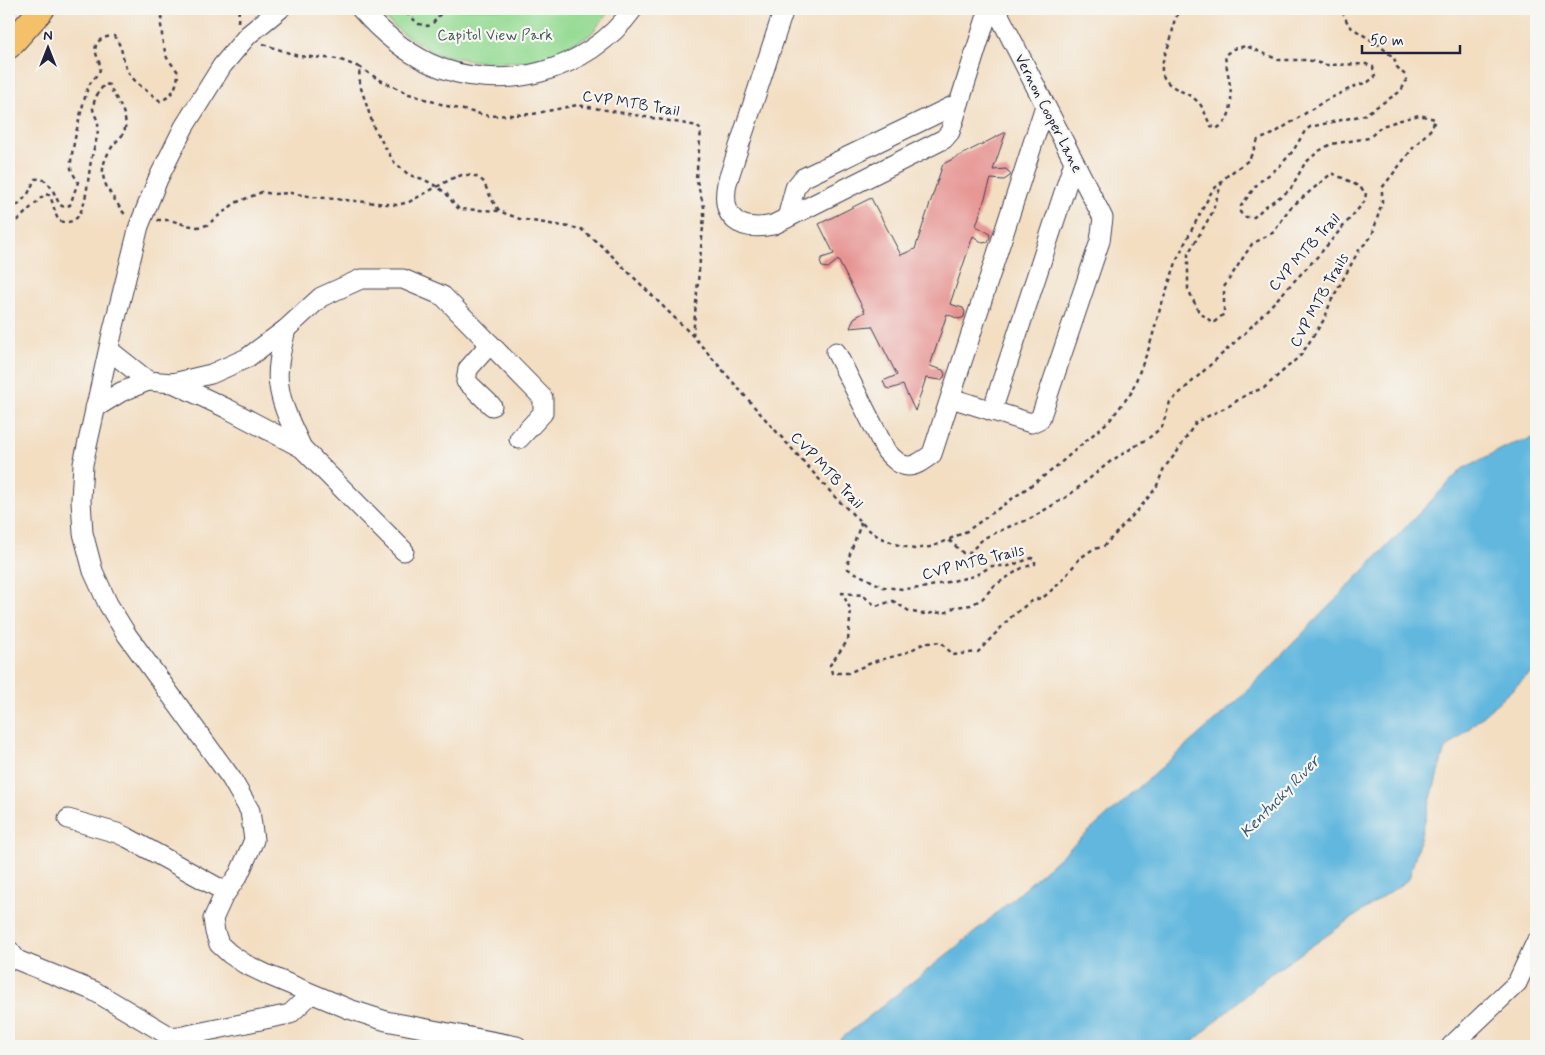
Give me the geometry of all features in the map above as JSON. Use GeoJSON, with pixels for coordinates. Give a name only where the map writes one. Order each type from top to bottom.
{"type":"FeatureCollection","features":[{"type":"Feature","properties":{"kind":"main road"},"geometry":{"type":"LineString","coordinates":[[9,46],[42,9]]}},
{"type":"Feature","properties":{"kind":"street"},"geometry":{"type":"LineString","coordinates":[[280,9],[248,35],[222,66],[184,126],[158,179],[139,226],[83,464],[81,500],[83,532],[93,571],[108,604],[127,635],[231,778],[250,811],[254,840],[239,874],[226,892],[213,920],[214,932],[219,944],[244,964],[349,1009],[386,1021],[477,1042],[517,1046]]}},
{"type":"Feature","properties":{"kind":"street"},"geometry":{"type":"LineString","coordinates":[[361,9],[388,36],[418,57],[454,72],[491,78],[517,77],[566,63],[584,54],[606,38],[633,9]]}},
{"type":"Feature","properties":{"kind":"street"},"geometry":{"type":"LineString","coordinates":[[784,9],[724,196],[726,206],[732,217],[744,225],[758,228],[773,225],[944,139],[950,132],[989,9]]}},
{"type":"Feature","properties":{"kind":"street","name":"Vernon Cooper Lane"},"geometry":{"type":"LineString","coordinates":[[992,411],[1031,423],[1040,419],[1100,241],[1103,218],[996,9]]}},
{"type":"Feature","properties":{"kind":"street"},"geometry":{"type":"LineString","coordinates":[[787,218],[795,188],[804,178],[959,103]]}},
{"type":"Feature","properties":{"kind":"street"},"geometry":{"type":"LineString","coordinates":[[836,352],[886,451],[897,463],[910,467],[932,454],[1045,106]]}},
{"type":"Feature","properties":{"kind":"street"},"geometry":{"type":"LineString","coordinates":[[951,398],[992,411],[1074,162]]}},
{"type":"Feature","properties":{"kind":"street"},"geometry":{"type":"LineString","coordinates":[[173,384],[211,374],[247,358],[286,329],[321,297],[361,279],[403,279],[443,296],[543,398],[543,413],[519,439]]}},
{"type":"Feature","properties":{"kind":"street"},"geometry":{"type":"LineString","coordinates":[[286,329],[280,357],[279,385],[287,415],[302,448]]}},
{"type":"Feature","properties":{"kind":"street"},"geometry":{"type":"LineString","coordinates":[[490,344],[468,368],[466,381],[492,406]]}},
{"type":"Feature","properties":{"kind":"street"},"geometry":{"type":"LineString","coordinates":[[109,350],[148,381]]}},
{"type":"Feature","properties":{"kind":"street"},"geometry":{"type":"LineString","coordinates":[[95,408],[121,392],[148,381],[173,384],[228,409],[302,448],[404,551]]}},
{"type":"Feature","properties":{"kind":"street"},"geometry":{"type":"LineString","coordinates":[[68,819],[128,838],[226,892]]}},
{"type":"Feature","properties":{"kind":"street"},"geometry":{"type":"LineString","coordinates":[[1451,1046],[1517,983],[1536,942]]}},
{"type":"Feature","properties":{"kind":"street"},"geometry":{"type":"LineString","coordinates":[[9,950],[17,960],[94,991],[173,1038],[290,1014],[311,994]]}},
{"type":"Feature","properties":{"kind":"path"},"geometry":{"type":"LineString","coordinates":[[9,204],[18,205],[28,194],[35,180],[39,178],[47,182],[60,205],[64,207],[70,205],[78,182],[71,167],[74,140],[87,91],[93,79],[99,73],[100,68],[96,52],[96,46],[99,41],[107,36],[114,36],[120,43],[130,75],[138,85],[160,100],[166,99],[171,94],[178,83],[178,72],[167,58],[161,25],[162,17],[169,9]]}},
{"type":"Feature","properties":{"kind":"path"},"geometry":{"type":"LineString","coordinates":[[238,24],[239,9]]}},
{"type":"Feature","properties":{"kind":"path"},"geometry":{"type":"LineString","coordinates":[[411,9],[406,13],[419,24],[428,26],[433,23],[444,9]]}},
{"type":"Feature","properties":{"kind":"path","name":"CVP MTB Trail"},"geometry":{"type":"LineString","coordinates":[[436,186],[446,193],[459,210],[502,211],[520,219],[581,229],[603,247],[693,336],[836,498],[860,522],[879,537],[898,545],[914,549],[930,547],[967,531],[1051,471],[1110,420],[1131,393],[1149,348],[1178,257],[1212,191],[1249,160],[1258,140],[1273,134],[1323,102],[1375,77],[1372,67],[1366,64],[1326,65],[1308,60],[1278,60],[1246,46],[1239,46],[1225,55],[1232,109],[1223,125],[1216,129],[1210,126],[1204,110],[1198,101],[1187,93],[1169,86],[1162,72],[1162,64],[1172,36],[1172,26],[1175,18],[1185,9]]}},
{"type":"Feature","properties":{"kind":"path","name":"CVP MTB Trails"},"geometry":{"type":"LineString","coordinates":[[860,522],[847,562],[848,569],[883,587],[903,589],[930,587],[974,576],[992,566],[1008,566],[1032,558],[1035,560],[1035,564],[1022,568],[995,585],[982,599],[971,605],[955,607],[941,613],[921,614],[909,611],[893,601],[876,606],[862,595],[842,593],[851,610],[848,640],[830,665],[832,672],[848,673],[876,661],[903,654],[925,644],[941,642],[952,655],[978,652],[1011,617],[1030,602],[1045,596],[1061,582],[1080,559],[1093,549],[1104,547],[1156,488],[1164,468],[1178,452],[1196,422],[1229,406],[1247,394],[1264,388],[1301,355],[1325,318],[1330,303],[1359,250],[1372,236],[1382,202],[1382,188],[1432,128],[1435,119],[1419,116],[1390,123],[1382,126],[1369,138],[1332,144],[1319,151],[1305,163],[1290,190],[1266,206],[1254,218],[1244,217],[1240,212],[1241,206],[1258,182],[1279,167],[1293,151],[1305,131],[1310,127],[1364,115],[1401,90],[1406,81],[1406,76],[1397,67],[1394,58],[1379,45],[1349,26],[1341,9]]}},
{"type":"Feature","properties":{"kind":"path"},"geometry":{"type":"LineString","coordinates":[[261,43],[298,56],[338,59],[359,67],[360,85],[374,128],[394,162],[409,175],[423,179],[436,186]]}},
{"type":"Feature","properties":{"kind":"path","name":"CVP MTB Trail"},"geometry":{"type":"LineString","coordinates":[[359,67],[378,80],[409,94],[447,106],[490,116],[533,114],[577,105],[698,126],[701,131],[696,178],[704,207],[704,216],[693,336]]}},
{"type":"Feature","properties":{"kind":"path"},"geometry":{"type":"LineString","coordinates":[[9,222],[17,220],[45,194],[49,195],[52,200],[55,215],[59,221],[68,223],[75,220],[87,194],[91,161],[97,136],[98,123],[93,109],[97,92],[105,84],[109,85],[122,108],[126,128],[123,135],[112,146],[102,174],[105,185],[129,218]]}},
{"type":"Feature","properties":{"kind":"path"},"geometry":{"type":"LineString","coordinates":[[9,169],[13,172],[12,184],[9,187]]}},
{"type":"Feature","properties":{"kind":"path","name":"CVP MTB Trail"},"geometry":{"type":"LineString","coordinates":[[949,540],[963,553],[970,553],[984,538],[1028,520],[1068,496],[1111,461],[1150,437],[1162,427],[1170,402],[1246,332],[1312,262],[1364,201],[1366,192],[1353,182],[1332,173],[1289,209],[1274,232],[1252,244],[1224,287],[1224,314],[1213,323],[1199,312],[1188,289],[1188,254],[1212,213],[1222,181]]}},
{"type":"Feature","properties":{"kind":"path"},"geometry":{"type":"LineString","coordinates":[[151,220],[170,220],[186,226],[207,226],[235,203],[262,192],[273,194],[291,193],[397,205],[409,202],[436,186],[462,175],[473,175],[483,181],[492,200],[502,211]]}},
{"type":"Feature","properties":{"kind":"green space","name":"Capitol View Park"},"geometry":{"type":"Polygon","coordinates":[[[378,9],[611,9],[590,35],[537,62],[481,62],[436,54],[402,33],[378,9]]]}},
{"type":"Feature","properties":{"kind":"water","name":"Kentucky River"},"geometry":{"type":"Polygon","coordinates":[[[1536,437],[1536,668],[1444,751],[1409,879],[1265,978],[1188,1046],[832,1046],[975,932],[1238,700],[1462,469],[1510,445],[1536,437]]]}},
{"type":"Feature","properties":{"kind":"building"},"geometry":{"type":"Polygon","coordinates":[[[1006,132],[993,170],[1006,169],[1011,174],[1004,180],[991,179],[976,226],[989,233],[990,237],[988,242],[983,243],[973,236],[950,304],[963,308],[965,312],[964,317],[959,319],[947,314],[930,366],[943,370],[945,374],[941,380],[926,378],[915,411],[903,385],[890,389],[886,388],[883,381],[897,375],[872,326],[850,328],[854,318],[865,312],[838,260],[828,268],[822,267],[820,262],[822,258],[834,254],[819,224],[871,198],[901,255],[915,249],[943,164],[1006,132]]]}}]}
